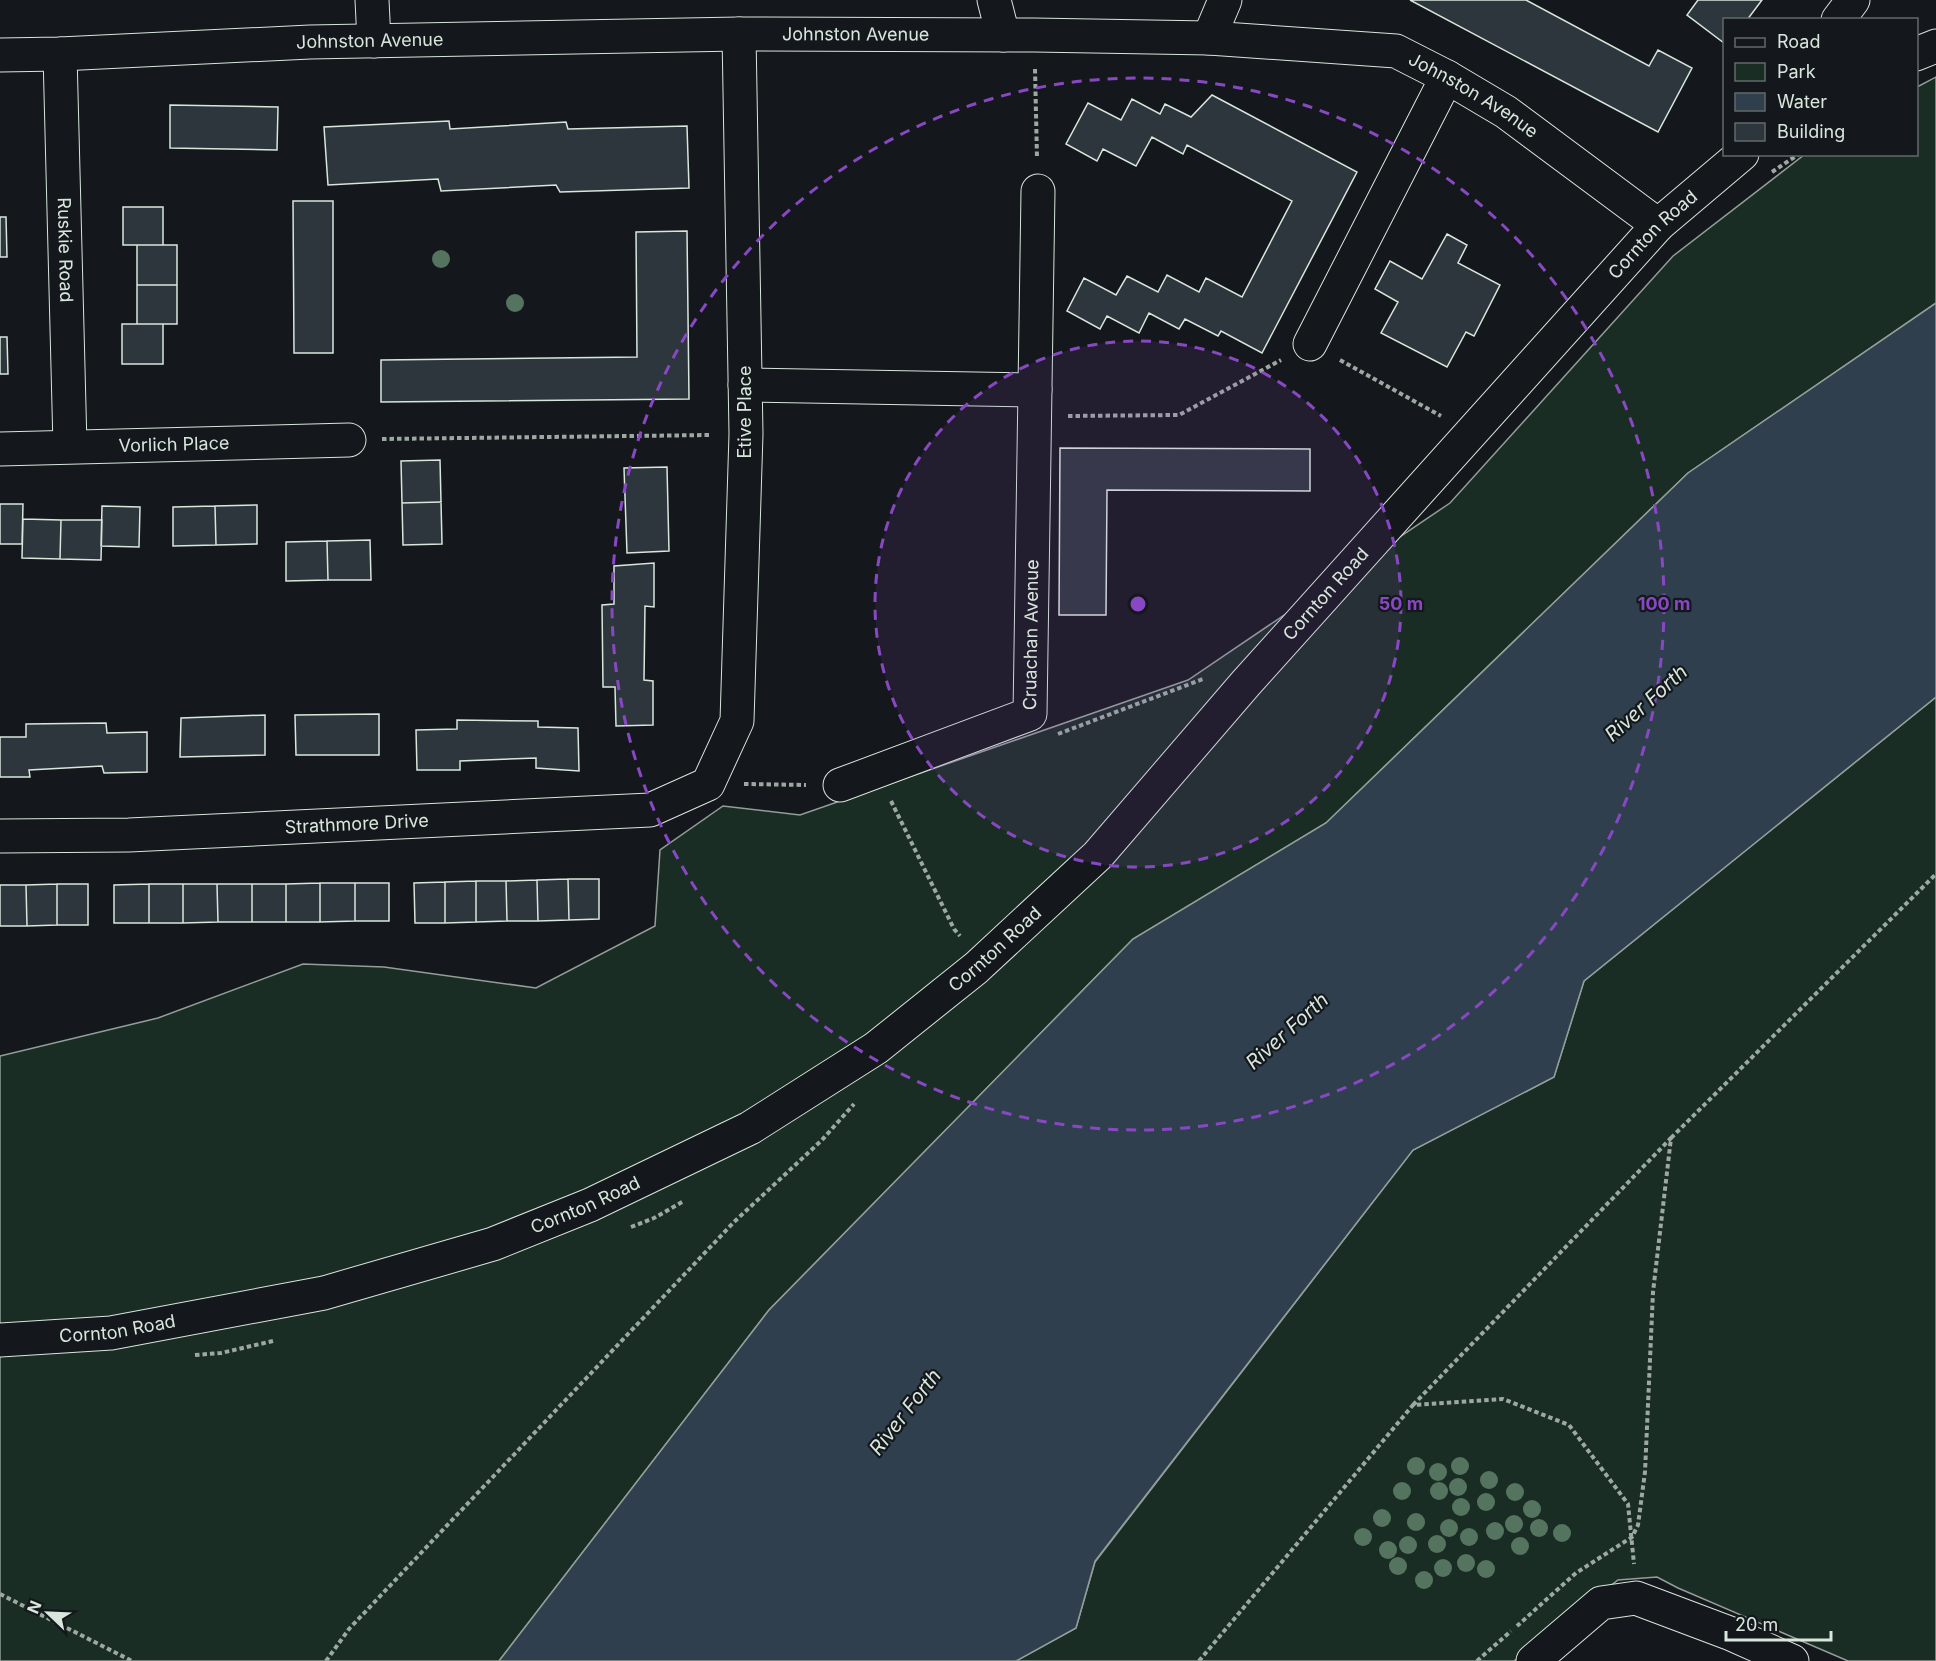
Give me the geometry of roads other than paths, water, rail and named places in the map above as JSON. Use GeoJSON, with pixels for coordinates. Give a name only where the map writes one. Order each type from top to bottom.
{"type":"FeatureCollection","features":[{"type":"Feature","properties":{"kind":"street"},"geometry":{"type":"LineString","coordinates":[[372,0],[374,41]]}},
{"type":"Feature","properties":{"kind":"street"},"geometry":{"type":"LineString","coordinates":[[994,0],[1018,35]]}},
{"type":"Feature","properties":{"kind":"street"},"geometry":{"type":"LineString","coordinates":[[1209,38],[1225,0]]}},
{"type":"Feature","properties":{"kind":"street"},"geometry":{"type":"LineString","coordinates":[[1840,18],[1853,0]]}},
{"type":"Feature","properties":{"kind":"street","name":"Johnston Avenue"},"geometry":{"type":"LineString","coordinates":[[0,55],[310,42],[739,34],[1209,38],[1396,51],[1448,77],[1506,112],[1658,225]]}},
{"type":"Feature","properties":{"kind":"street","name":"Etive Place"},"geometry":{"type":"LineString","coordinates":[[708,784],[737,722],[746,434],[739,34]]}},
{"type":"Feature","properties":{"kind":"street"},"geometry":{"type":"LineString","coordinates":[[1918,54],[1936,46]]}},
{"type":"Feature","properties":{"kind":"street","name":"Ruskie Road"},"geometry":{"type":"LineString","coordinates":[[60,54],[70,446]]}},
{"type":"Feature","properties":{"kind":"street"},"geometry":{"type":"LineString","coordinates":[[1310,344],[1448,77]]}},
{"type":"Feature","properties":{"kind":"street","name":"Cornton Road"},"geometry":{"type":"LineString","coordinates":[[0,1340],[111,1333],[324,1293],[493,1244],[590,1205],[750,1128],[876,1048],[982,963],[1098,855],[1246,683],[1658,225],[1740,156]]}},
{"type":"Feature","properties":{"kind":"street","name":"Cruachan Avenue"},"geometry":{"type":"LineString","coordinates":[[840,785],[1030,714],[1038,191]]}},
{"type":"Feature","properties":{"kind":"street"},"geometry":{"type":"LineString","coordinates":[[745,385],[1035,404]]}},
{"type":"Feature","properties":{"kind":"street","name":"Vorlich Place"},"geometry":{"type":"LineString","coordinates":[[0,448],[349,440]]}},
{"type":"Feature","properties":{"kind":"street","name":"Strathmore Drive"},"geometry":{"type":"LineString","coordinates":[[0,836],[129,835],[650,810],[708,784]]}},
{"type":"Feature","properties":{"kind":"street"},"geometry":{"type":"LineString","coordinates":[[1533,1661],[1601,1604],[1636,1598],[1729,1633],[1792,1661]]}},
{"type":"Feature","properties":{"kind":"water","name":"River Forth"},"geometry":{"type":"Polygon","coordinates":[[[1936,303],[1936,697],[1584,981],[1554,1077],[1413,1150],[1095,1561],[1076,1628],[1016,1661],[499,1661],[769,1310],[1133,939],[1326,823],[1688,473],[1936,303]]]}}]}
